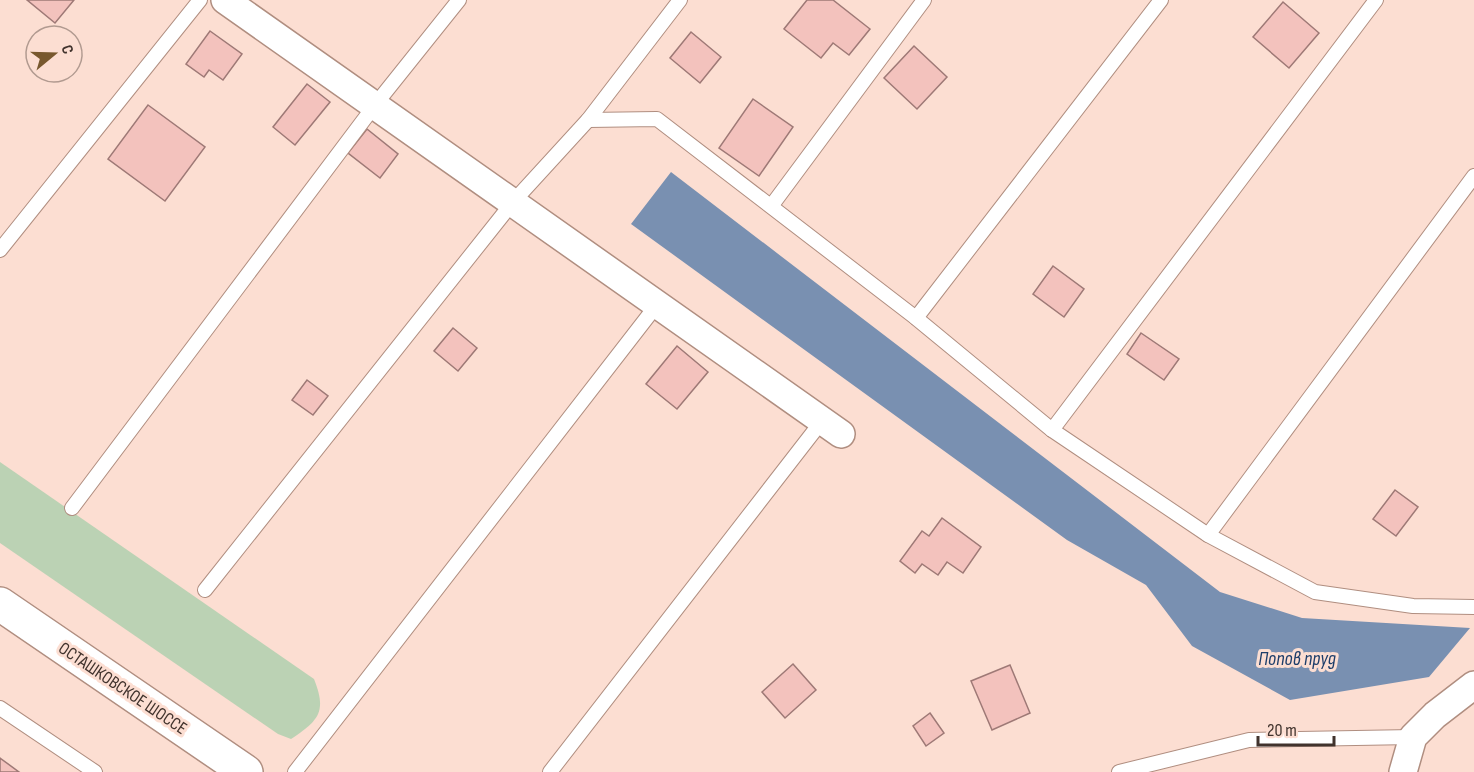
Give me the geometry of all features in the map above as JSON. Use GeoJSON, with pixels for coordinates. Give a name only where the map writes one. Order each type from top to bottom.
{"type":"FeatureCollection","features":[{"type":"Feature","properties":{"kind":"main road","name":"ОСТАШКОВСКОЕ ШОССЕ"},"geometry":{"type":"LineString","coordinates":[[0,604],[246,772]]}},
{"type":"Feature","properties":{"kind":"street"},"geometry":{"type":"LineString","coordinates":[[225,0],[513,202],[656,306],[832,427]]}},
{"type":"Feature","properties":{"kind":"street"},"geometry":{"type":"LineString","coordinates":[[1403,772],[1413,737],[1435,715],[1474,685]]}},
{"type":"Feature","properties":{"kind":"lane"},"geometry":{"type":"LineString","coordinates":[[0,250],[200,0]]}},
{"type":"Feature","properties":{"kind":"lane"},"geometry":{"type":"LineString","coordinates":[[72,508],[375,105],[459,0]]}},
{"type":"Feature","properties":{"kind":"lane"},"geometry":{"type":"LineString","coordinates":[[205,590],[513,202],[588,120],[680,0]]}},
{"type":"Feature","properties":{"kind":"lane"},"geometry":{"type":"LineString","coordinates":[[772,206],[924,0]]}},
{"type":"Feature","properties":{"kind":"lane"},"geometry":{"type":"LineString","coordinates":[[915,318],[1161,0]]}},
{"type":"Feature","properties":{"kind":"lane"},"geometry":{"type":"LineString","coordinates":[[1052,430],[1376,0]]}},
{"type":"Feature","properties":{"kind":"lane"},"geometry":{"type":"LineString","coordinates":[[588,120],[657,119],[915,318],[1052,430],[1208,535],[1315,592],[1413,606],[1474,607]]}},
{"type":"Feature","properties":{"kind":"lane"},"geometry":{"type":"LineString","coordinates":[[1208,535],[1474,176]]}},
{"type":"Feature","properties":{"kind":"lane"},"geometry":{"type":"LineString","coordinates":[[295,772],[656,306]]}},
{"type":"Feature","properties":{"kind":"lane"},"geometry":{"type":"LineString","coordinates":[[550,772],[832,427]]}},
{"type":"Feature","properties":{"kind":"lane"},"geometry":{"type":"LineString","coordinates":[[0,708],[95,772]]}},
{"type":"Feature","properties":{"kind":"lane"},"geometry":{"type":"LineString","coordinates":[[1119,772],[1250,740],[1413,737]]}},
{"type":"Feature","properties":{"kind":"green space"},"geometry":{"type":"Polygon","coordinates":[[[0,462],[314,679],[320,707],[314,720],[291,739],[278,734],[0,543],[0,462]]]}},
{"type":"Feature","properties":{"kind":"water","name":"Попов пруд"},"geometry":{"type":"Polygon","coordinates":[[[671,172],[1220,592],[1302,618],[1470,628],[1429,677],[1290,700],[1192,646],[1146,585],[1067,540],[631,224],[671,172]]]}},
{"type":"Feature","properties":{"kind":"building"},"geometry":{"type":"Polygon","coordinates":[[[27,0],[74,0],[55,23],[27,0]]]}},
{"type":"Feature","properties":{"kind":"building"},"geometry":{"type":"Polygon","coordinates":[[[807,0],[833,0],[870,29],[849,55],[833,43],[821,58],[784,29],[807,0]]]}},
{"type":"Feature","properties":{"kind":"building"},"geometry":{"type":"Polygon","coordinates":[[[1283,2],[1319,33],[1289,68],[1253,37],[1283,2]]]}},
{"type":"Feature","properties":{"kind":"building"},"geometry":{"type":"Polygon","coordinates":[[[210,31],[242,54],[223,80],[209,70],[204,77],[186,64],[210,31]]]}},
{"type":"Feature","properties":{"kind":"building"},"geometry":{"type":"Polygon","coordinates":[[[691,32],[721,57],[700,83],[670,58],[691,32]]]}},
{"type":"Feature","properties":{"kind":"building"},"geometry":{"type":"Polygon","coordinates":[[[914,46],[947,77],[917,109],[884,78],[914,46]]]}},
{"type":"Feature","properties":{"kind":"building"},"geometry":{"type":"Polygon","coordinates":[[[307,84],[330,102],[295,145],[273,127],[307,84]]]}},
{"type":"Feature","properties":{"kind":"building"},"geometry":{"type":"Polygon","coordinates":[[[753,99],[793,127],[759,176],[719,148],[753,99]]]}},
{"type":"Feature","properties":{"kind":"building"},"geometry":{"type":"Polygon","coordinates":[[[148,105],[205,147],[165,201],[108,159],[148,105]]]}},
{"type":"Feature","properties":{"kind":"building"},"geometry":{"type":"Polygon","coordinates":[[[367,129],[398,154],[380,178],[348,153],[367,129]]]}},
{"type":"Feature","properties":{"kind":"building"},"geometry":{"type":"Polygon","coordinates":[[[1053,266],[1084,289],[1064,317],[1033,294],[1053,266]]]}},
{"type":"Feature","properties":{"kind":"building"},"geometry":{"type":"Polygon","coordinates":[[[453,328],[477,348],[458,371],[434,351],[453,328]]]}},
{"type":"Feature","properties":{"kind":"building"},"geometry":{"type":"Polygon","coordinates":[[[1141,333],[1179,359],[1164,380],[1127,354],[1141,333]]]}},
{"type":"Feature","properties":{"kind":"building"},"geometry":{"type":"Polygon","coordinates":[[[677,346],[708,372],[677,409],[646,384],[677,346]]]}},
{"type":"Feature","properties":{"kind":"building"},"geometry":{"type":"Polygon","coordinates":[[[307,380],[328,396],[313,415],[292,400],[307,380]]]}},
{"type":"Feature","properties":{"kind":"building"},"geometry":{"type":"Polygon","coordinates":[[[1395,490],[1418,507],[1396,536],[1373,519],[1395,490]]]}},
{"type":"Feature","properties":{"kind":"building"},"geometry":{"type":"Polygon","coordinates":[[[942,518],[981,547],[963,573],[947,562],[938,575],[922,564],[915,573],[900,561],[922,531],[929,536],[942,518]]]}},
{"type":"Feature","properties":{"kind":"building"},"geometry":{"type":"Polygon","coordinates":[[[793,664],[816,690],[785,718],[762,692],[793,664]]]}},
{"type":"Feature","properties":{"kind":"building"},"geometry":{"type":"Polygon","coordinates":[[[1010,665],[1030,713],[992,730],[971,681],[1010,665]]]}},
{"type":"Feature","properties":{"kind":"building"},"geometry":{"type":"Polygon","coordinates":[[[930,713],[944,733],[926,746],[913,726],[930,713]]]}},
{"type":"Feature","properties":{"kind":"building"},"geometry":{"type":"Polygon","coordinates":[[[0,758],[19,772],[0,772],[0,758]]]}}]}
